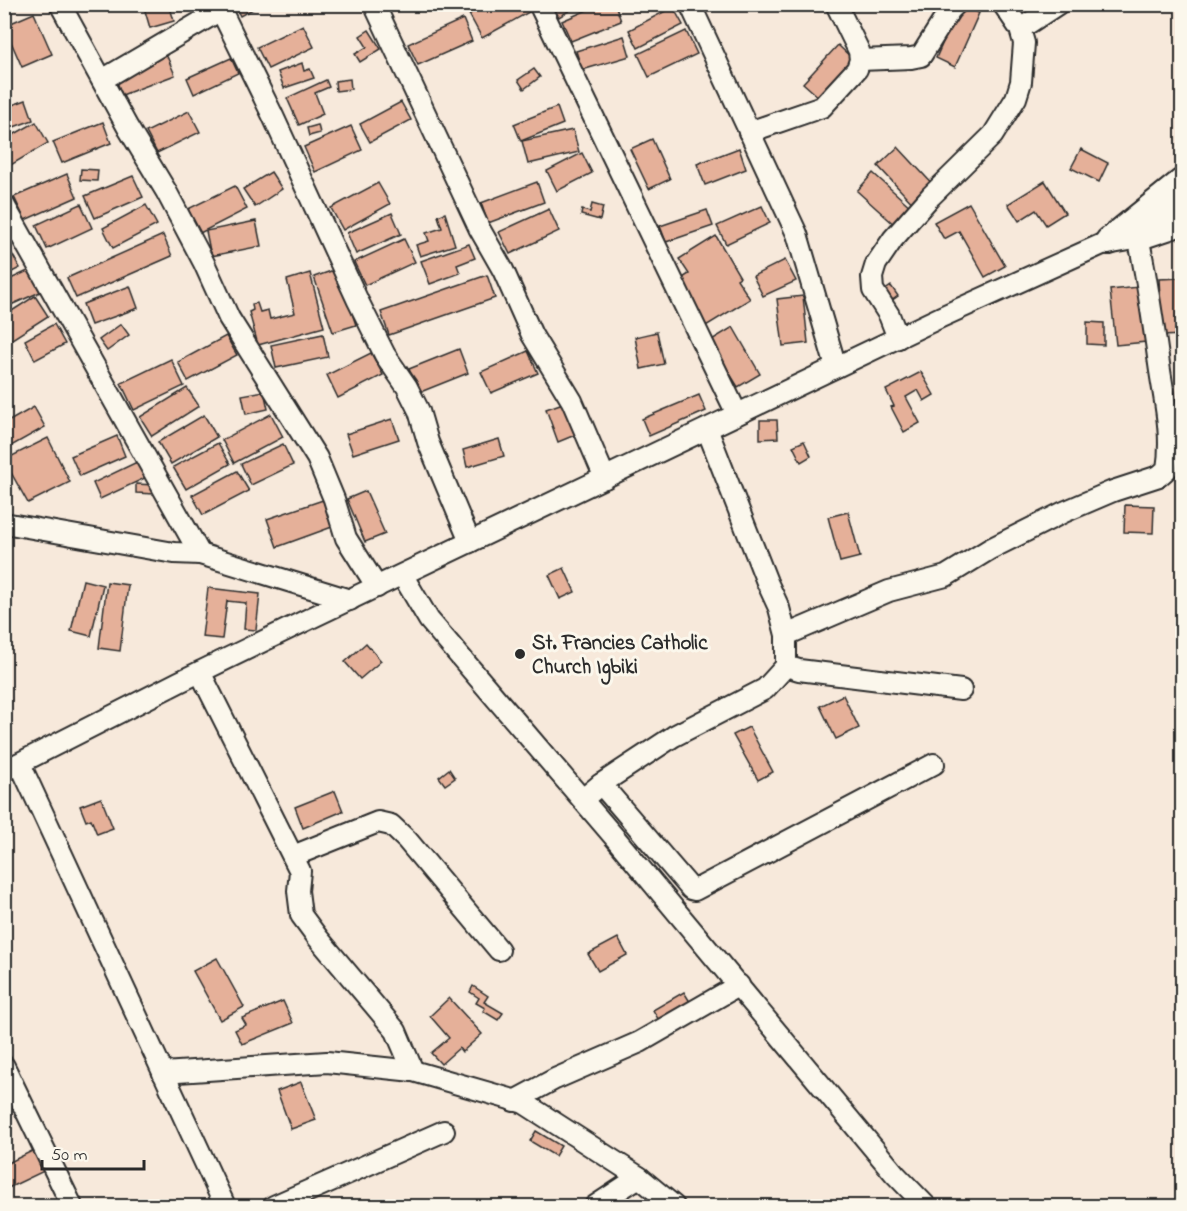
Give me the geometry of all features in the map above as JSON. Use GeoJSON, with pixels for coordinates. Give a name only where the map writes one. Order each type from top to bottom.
{"type":"FeatureCollection","features":[{"type":"Feature","properties":{"kind":"main road"},"geometry":{"type":"LineString","coordinates":[[1109,241],[1182,182]]}},
{"type":"Feature","properties":{"kind":"main road"},"geometry":{"type":"LineString","coordinates":[[1109,241],[1138,236],[1182,222]]}},
{"type":"Feature","properties":{"kind":"street"},"geometry":{"type":"LineString","coordinates":[[60,4],[128,128],[166,191],[204,263],[229,318],[317,458],[334,499],[346,538],[377,587]]}},
{"type":"Feature","properties":{"kind":"street"},"geometry":{"type":"LineString","coordinates":[[374,4],[478,228],[502,270],[532,335],[572,401],[605,478]]}},
{"type":"Feature","properties":{"kind":"street"},"geometry":{"type":"LineString","coordinates":[[539,4],[738,414]]}},
{"type":"Feature","properties":{"kind":"street"},"geometry":{"type":"LineString","coordinates":[[690,4],[797,234],[836,367]]}},
{"type":"Feature","properties":{"kind":"street"},"geometry":{"type":"LineString","coordinates":[[749,132],[822,107],[857,69],[860,60],[859,51],[836,4]]}},
{"type":"Feature","properties":{"kind":"street"},"geometry":{"type":"LineString","coordinates":[[860,60],[921,56],[956,4]]}},
{"type":"Feature","properties":{"kind":"street"},"geometry":{"type":"LineString","coordinates":[[898,338],[889,315],[873,290],[872,277],[876,264],[893,239],[966,159],[993,135],[1016,98],[1022,82],[1024,43],[1020,29],[1003,4]]}},
{"type":"Feature","properties":{"kind":"street"},"geometry":{"type":"LineString","coordinates":[[1020,29],[1058,4]]}},
{"type":"Feature","properties":{"kind":"street"},"geometry":{"type":"LineString","coordinates":[[102,80],[219,7],[272,114],[362,310],[385,355],[407,387],[419,411],[428,442],[470,542]]}},
{"type":"Feature","properties":{"kind":"street"},"geometry":{"type":"LineString","coordinates":[[225,1206],[163,1073],[12,768],[200,672],[836,367],[1109,241],[1182,203]]}},
{"type":"Feature","properties":{"kind":"street"},"geometry":{"type":"LineString","coordinates":[[4,205],[200,554]]}},
{"type":"Feature","properties":{"kind":"street"},"geometry":{"type":"LineString","coordinates":[[786,636],[889,591],[946,576],[990,549],[1064,512],[1113,490],[1159,476],[1167,470],[1170,452],[1168,413],[1159,365],[1152,304],[1138,236]]}},
{"type":"Feature","properties":{"kind":"street"},"geometry":{"type":"LineString","coordinates":[[583,799],[674,736],[765,689],[786,666],[786,636],[779,608],[707,429]]}},
{"type":"Feature","properties":{"kind":"street"},"geometry":{"type":"LineString","coordinates":[[4,523],[174,553],[200,554],[350,600]]}},
{"type":"Feature","properties":{"kind":"street"},"geometry":{"type":"LineString","coordinates":[[402,576],[429,620],[583,799],[895,1174],[926,1206]]}},
{"type":"Feature","properties":{"kind":"street"},"geometry":{"type":"LineString","coordinates":[[786,666],[799,670],[961,690]]}},
{"type":"Feature","properties":{"kind":"street"},"geometry":{"type":"LineString","coordinates":[[200,672],[300,871],[297,891],[301,915],[396,1031],[413,1071]]}},
{"type":"Feature","properties":{"kind":"street"},"geometry":{"type":"LineString","coordinates":[[602,784],[690,889],[695,890],[934,764]]}},
{"type":"Feature","properties":{"kind":"street"},"geometry":{"type":"LineString","coordinates":[[292,856],[378,822],[391,825],[499,950]]}},
{"type":"Feature","properties":{"kind":"street"},"geometry":{"type":"LineString","coordinates":[[514,1101],[555,1079],[640,1042],[739,985]]}},
{"type":"Feature","properties":{"kind":"street"},"geometry":{"type":"LineString","coordinates":[[163,1073],[327,1062],[413,1071],[524,1103],[639,1177],[674,1206]]}},
{"type":"Feature","properties":{"kind":"street"},"geometry":{"type":"LineString","coordinates":[[4,1066],[72,1206]]}},
{"type":"Feature","properties":{"kind":"street"},"geometry":{"type":"LineString","coordinates":[[274,1206],[444,1131]]}},
{"type":"Feature","properties":{"kind":"street"},"geometry":{"type":"LineString","coordinates":[[595,1206],[639,1177]]}},
{"type":"Feature","properties":{"kind":"building"},"geometry":{"type":"Polygon","coordinates":[[[143,4],[169,4],[174,21],[150,28],[143,4]]]}},
{"type":"Feature","properties":{"kind":"building"},"geometry":{"type":"Polygon","coordinates":[[[234,4],[262,4],[240,16],[234,4]]]}},
{"type":"Feature","properties":{"kind":"building"},"geometry":{"type":"Polygon","coordinates":[[[487,4],[525,4],[529,12],[482,38],[469,14],[487,4]]]}},
{"type":"Feature","properties":{"kind":"building"},"geometry":{"type":"Polygon","coordinates":[[[552,4],[580,4],[559,17],[552,4]]]}},
{"type":"Feature","properties":{"kind":"building"},"geometry":{"type":"Polygon","coordinates":[[[601,4],[615,4],[621,21],[571,41],[562,21],[601,4]]]}},
{"type":"Feature","properties":{"kind":"building"},"geometry":{"type":"Polygon","coordinates":[[[960,4],[979,13],[955,67],[936,58],[960,4]]]}},
{"type":"Feature","properties":{"kind":"building"},"geometry":{"type":"Polygon","coordinates":[[[673,7],[683,25],[638,48],[629,30],[673,7]]]}},
{"type":"Feature","properties":{"kind":"building"},"geometry":{"type":"Polygon","coordinates":[[[34,13],[52,54],[22,67],[4,26],[34,13]]]}},
{"type":"Feature","properties":{"kind":"building"},"geometry":{"type":"Polygon","coordinates":[[[463,19],[472,41],[418,65],[408,44],[463,19]]]}},
{"type":"Feature","properties":{"kind":"building"},"geometry":{"type":"Polygon","coordinates":[[[303,25],[314,47],[268,69],[257,47],[303,25]]]}},
{"type":"Feature","properties":{"kind":"building"},"geometry":{"type":"Polygon","coordinates":[[[369,30],[381,49],[360,62],[355,54],[367,47],[360,36],[369,30]]]}},
{"type":"Feature","properties":{"kind":"building"},"geometry":{"type":"Polygon","coordinates":[[[686,31],[697,54],[649,77],[638,54],[686,31]]]}},
{"type":"Feature","properties":{"kind":"building"},"geometry":{"type":"Polygon","coordinates":[[[624,36],[630,56],[582,70],[576,51],[624,36]]]}},
{"type":"Feature","properties":{"kind":"building"},"geometry":{"type":"Polygon","coordinates":[[[838,45],[855,61],[821,99],[803,83],[838,45]]]}},
{"type":"Feature","properties":{"kind":"building"},"geometry":{"type":"Polygon","coordinates":[[[166,54],[175,75],[122,95],[114,74],[166,54]]]}},
{"type":"Feature","properties":{"kind":"building"},"geometry":{"type":"Polygon","coordinates":[[[231,58],[238,73],[194,94],[187,78],[231,58]]]}},
{"type":"Feature","properties":{"kind":"building"},"geometry":{"type":"Polygon","coordinates":[[[302,63],[304,71],[310,69],[314,78],[284,88],[278,72],[302,63]]]}},
{"type":"Feature","properties":{"kind":"building"},"geometry":{"type":"Polygon","coordinates":[[[534,69],[540,77],[524,89],[518,80],[534,69]]]}},
{"type":"Feature","properties":{"kind":"building"},"geometry":{"type":"Polygon","coordinates":[[[350,79],[351,89],[336,91],[335,81],[350,79]]]}},
{"type":"Feature","properties":{"kind":"building"},"geometry":{"type":"Polygon","coordinates":[[[326,80],[329,87],[315,93],[323,114],[299,125],[287,98],[326,80]]]}},
{"type":"Feature","properties":{"kind":"building"},"geometry":{"type":"Polygon","coordinates":[[[26,100],[33,120],[11,128],[4,108],[26,100]]]}},
{"type":"Feature","properties":{"kind":"building"},"geometry":{"type":"Polygon","coordinates":[[[401,102],[411,120],[370,142],[360,124],[401,102]]]}},
{"type":"Feature","properties":{"kind":"building"},"geometry":{"type":"Polygon","coordinates":[[[557,107],[563,124],[521,141],[514,124],[557,107]]]}},
{"type":"Feature","properties":{"kind":"building"},"geometry":{"type":"Polygon","coordinates":[[[189,111],[200,132],[157,153],[146,132],[189,111]]]}},
{"type":"Feature","properties":{"kind":"building"},"geometry":{"type":"Polygon","coordinates":[[[36,122],[48,143],[4,169],[4,140],[36,122]]]}},
{"type":"Feature","properties":{"kind":"building"},"geometry":{"type":"Polygon","coordinates":[[[103,122],[111,143],[62,163],[53,142],[103,122]]]}},
{"type":"Feature","properties":{"kind":"building"},"geometry":{"type":"Polygon","coordinates":[[[318,125],[320,133],[309,136],[307,128],[318,125]]]}},
{"type":"Feature","properties":{"kind":"building"},"geometry":{"type":"Polygon","coordinates":[[[351,126],[362,150],[315,172],[304,147],[351,126]]]}},
{"type":"Feature","properties":{"kind":"building"},"geometry":{"type":"Polygon","coordinates":[[[573,130],[579,152],[528,164],[522,141],[573,130]]]}},
{"type":"Feature","properties":{"kind":"building"},"geometry":{"type":"Polygon","coordinates":[[[652,139],[670,179],[649,189],[630,149],[652,139]]]}},
{"type":"Feature","properties":{"kind":"building"},"geometry":{"type":"Polygon","coordinates":[[[898,147],[937,189],[916,207],[878,166],[898,147]]]}},
{"type":"Feature","properties":{"kind":"building"},"geometry":{"type":"Polygon","coordinates":[[[739,148],[746,169],[705,185],[697,164],[739,148]]]}},
{"type":"Feature","properties":{"kind":"building"},"geometry":{"type":"Polygon","coordinates":[[[1081,149],[1108,163],[1099,182],[1071,168],[1081,149]]]}},
{"type":"Feature","properties":{"kind":"building"},"geometry":{"type":"Polygon","coordinates":[[[582,153],[592,173],[557,191],[547,171],[582,153]]]}},
{"type":"Feature","properties":{"kind":"building"},"geometry":{"type":"Polygon","coordinates":[[[81,169],[98,170],[97,181],[80,180],[81,169]]]}},
{"type":"Feature","properties":{"kind":"building"},"geometry":{"type":"Polygon","coordinates":[[[271,172],[282,189],[255,207],[243,189],[271,172]]]}},
{"type":"Feature","properties":{"kind":"building"},"geometry":{"type":"Polygon","coordinates":[[[873,173],[913,209],[897,227],[857,191],[873,173]]]}},
{"type":"Feature","properties":{"kind":"building"},"geometry":{"type":"Polygon","coordinates":[[[67,174],[77,197],[25,220],[14,197],[67,174]]]}},
{"type":"Feature","properties":{"kind":"building"},"geometry":{"type":"Polygon","coordinates":[[[133,176],[143,197],[95,218],[85,196],[133,176]]]}},
{"type":"Feature","properties":{"kind":"building"},"geometry":{"type":"Polygon","coordinates":[[[1045,181],[1065,213],[1046,225],[1036,210],[1019,221],[1008,204],[1045,181]]]}},
{"type":"Feature","properties":{"kind":"building"},"geometry":{"type":"Polygon","coordinates":[[[537,182],[544,202],[488,223],[481,203],[537,182]]]}},
{"type":"Feature","properties":{"kind":"building"},"geometry":{"type":"Polygon","coordinates":[[[378,183],[390,204],[343,230],[331,208],[378,183]]]}},
{"type":"Feature","properties":{"kind":"building"},"geometry":{"type":"Polygon","coordinates":[[[235,186],[247,209],[200,233],[188,209],[235,186]]]}},
{"type":"Feature","properties":{"kind":"building"},"geometry":{"type":"Polygon","coordinates":[[[969,203],[1005,266],[985,277],[959,231],[944,239],[934,222],[969,203]]]}},
{"type":"Feature","properties":{"kind":"building"},"geometry":{"type":"Polygon","coordinates":[[[81,204],[92,228],[47,249],[36,225],[81,204]]]}},
{"type":"Feature","properties":{"kind":"building"},"geometry":{"type":"Polygon","coordinates":[[[592,204],[603,207],[600,220],[581,215],[582,210],[590,212],[592,204]]]}},
{"type":"Feature","properties":{"kind":"building"},"geometry":{"type":"Polygon","coordinates":[[[146,205],[157,225],[113,248],[103,228],[146,205]]]}},
{"type":"Feature","properties":{"kind":"building"},"geometry":{"type":"Polygon","coordinates":[[[762,206],[770,223],[726,244],[717,226],[762,206]]]}},
{"type":"Feature","properties":{"kind":"building"},"geometry":{"type":"Polygon","coordinates":[[[549,209],[559,231],[510,254],[499,232],[549,209]]]}},
{"type":"Feature","properties":{"kind":"building"},"geometry":{"type":"Polygon","coordinates":[[[707,210],[713,226],[666,242],[660,226],[707,210]]]}},
{"type":"Feature","properties":{"kind":"building"},"geometry":{"type":"Polygon","coordinates":[[[392,213],[401,234],[356,254],[347,233],[392,213]]]}},
{"type":"Feature","properties":{"kind":"building"},"geometry":{"type":"Polygon","coordinates":[[[445,213],[455,245],[420,256],[416,245],[429,241],[426,233],[442,228],[438,216],[445,213]]]}},
{"type":"Feature","properties":{"kind":"building"},"geometry":{"type":"Polygon","coordinates":[[[256,221],[261,246],[211,256],[206,231],[256,221]]]}},
{"type":"Feature","properties":{"kind":"building"},"geometry":{"type":"Polygon","coordinates":[[[163,235],[172,256],[76,298],[67,278],[163,235]]]}},
{"type":"Feature","properties":{"kind":"building"},"geometry":{"type":"Polygon","coordinates":[[[716,236],[740,277],[737,279],[750,299],[701,329],[678,281],[689,274],[679,259],[716,236]]]}},
{"type":"Feature","properties":{"kind":"building"},"geometry":{"type":"Polygon","coordinates":[[[404,239],[415,262],[365,285],[354,262],[404,239]]]}},
{"type":"Feature","properties":{"kind":"building"},"geometry":{"type":"Polygon","coordinates":[[[469,244],[475,258],[457,265],[460,273],[430,284],[421,261],[469,244]]]}},
{"type":"Feature","properties":{"kind":"building"},"geometry":{"type":"Polygon","coordinates":[[[7,245],[20,268],[4,276],[4,246],[7,245]]]}},
{"type":"Feature","properties":{"kind":"building"},"geometry":{"type":"Polygon","coordinates":[[[785,260],[796,281],[763,296],[753,276],[785,260]]]}},
{"type":"Feature","properties":{"kind":"building"},"geometry":{"type":"Polygon","coordinates":[[[337,269],[356,325],[333,332],[314,277],[337,269]]]}},
{"type":"Feature","properties":{"kind":"building"},"geometry":{"type":"Polygon","coordinates":[[[30,270],[40,292],[4,308],[4,282],[30,270]]]}},
{"type":"Feature","properties":{"kind":"building"},"geometry":{"type":"Polygon","coordinates":[[[310,273],[324,327],[258,345],[249,312],[253,310],[252,304],[257,303],[260,312],[268,310],[270,319],[295,313],[287,280],[310,273]]]}},
{"type":"Feature","properties":{"kind":"building"},"geometry":{"type":"Polygon","coordinates":[[[487,275],[495,298],[389,335],[381,312],[487,275]]]}},
{"type":"Feature","properties":{"kind":"building"},"geometry":{"type":"Polygon","coordinates":[[[1182,278],[1182,335],[1162,336],[1159,279],[1182,278]]]}},
{"type":"Feature","properties":{"kind":"building"},"geometry":{"type":"Polygon","coordinates":[[[130,286],[138,308],[91,325],[83,304],[130,286]]]}},
{"type":"Feature","properties":{"kind":"building"},"geometry":{"type":"Polygon","coordinates":[[[891,286],[898,296],[891,301],[884,291],[891,286]]]}},
{"type":"Feature","properties":{"kind":"building"},"geometry":{"type":"Polygon","coordinates":[[[1139,287],[1146,342],[1116,345],[1110,290],[1139,287]]]}},
{"type":"Feature","properties":{"kind":"building"},"geometry":{"type":"Polygon","coordinates":[[[35,296],[48,316],[6,343],[4,316],[35,296]]]}},
{"type":"Feature","properties":{"kind":"building"},"geometry":{"type":"Polygon","coordinates":[[[803,296],[808,343],[783,346],[777,299],[803,296]]]}},
{"type":"Feature","properties":{"kind":"building"},"geometry":{"type":"Polygon","coordinates":[[[1087,322],[1104,323],[1104,345],[1087,344],[1087,322]]]}},
{"type":"Feature","properties":{"kind":"building"},"geometry":{"type":"Polygon","coordinates":[[[54,324],[65,344],[35,360],[25,340],[54,324]]]}},
{"type":"Feature","properties":{"kind":"building"},"geometry":{"type":"Polygon","coordinates":[[[121,324],[129,335],[107,351],[99,340],[121,324]]]}},
{"type":"Feature","properties":{"kind":"building"},"geometry":{"type":"Polygon","coordinates":[[[733,327],[760,374],[738,387],[710,341],[733,327]]]}},
{"type":"Feature","properties":{"kind":"building"},"geometry":{"type":"Polygon","coordinates":[[[657,332],[664,364],[641,369],[635,337],[657,332]]]}},
{"type":"Feature","properties":{"kind":"building"},"geometry":{"type":"Polygon","coordinates":[[[323,334],[328,357],[276,368],[271,345],[323,334]]]}},
{"type":"Feature","properties":{"kind":"building"},"geometry":{"type":"Polygon","coordinates":[[[226,336],[237,355],[188,381],[178,362],[226,336]]]}},
{"type":"Feature","properties":{"kind":"building"},"geometry":{"type":"Polygon","coordinates":[[[459,349],[468,373],[418,393],[409,369],[459,349]]]}},
{"type":"Feature","properties":{"kind":"building"},"geometry":{"type":"Polygon","coordinates":[[[528,351],[538,373],[491,393],[481,372],[528,351]]]}},
{"type":"Feature","properties":{"kind":"building"},"geometry":{"type":"Polygon","coordinates":[[[371,353],[383,375],[338,398],[327,375],[371,353]]]}},
{"type":"Feature","properties":{"kind":"building"},"geometry":{"type":"Polygon","coordinates":[[[171,359],[184,386],[134,410],[121,383],[171,359]]]}},
{"type":"Feature","properties":{"kind":"building"},"geometry":{"type":"Polygon","coordinates":[[[921,372],[934,395],[924,401],[918,390],[906,397],[920,423],[904,432],[891,407],[894,406],[886,390],[921,372]]]}},
{"type":"Feature","properties":{"kind":"building"},"geometry":{"type":"Polygon","coordinates":[[[187,388],[199,406],[152,436],[140,417],[187,388]]]}},
{"type":"Feature","properties":{"kind":"building"},"geometry":{"type":"Polygon","coordinates":[[[264,391],[268,409],[246,414],[242,395],[264,391]]]}},
{"type":"Feature","properties":{"kind":"building"},"geometry":{"type":"Polygon","coordinates":[[[699,395],[706,411],[649,436],[642,419],[699,395]]]}},
{"type":"Feature","properties":{"kind":"building"},"geometry":{"type":"Polygon","coordinates":[[[563,403],[575,435],[558,442],[546,409],[563,403]]]}},
{"type":"Feature","properties":{"kind":"building"},"geometry":{"type":"Polygon","coordinates":[[[34,407],[45,427],[4,450],[4,424],[34,407]]]}},
{"type":"Feature","properties":{"kind":"building"},"geometry":{"type":"Polygon","coordinates":[[[271,414],[283,437],[234,463],[222,440],[271,414]]]}},
{"type":"Feature","properties":{"kind":"building"},"geometry":{"type":"Polygon","coordinates":[[[204,415],[217,437],[171,464],[158,442],[204,415]]]}},
{"type":"Feature","properties":{"kind":"building"},"geometry":{"type":"Polygon","coordinates":[[[392,419],[399,439],[353,454],[346,434],[392,419]]]}},
{"type":"Feature","properties":{"kind":"building"},"geometry":{"type":"Polygon","coordinates":[[[760,420],[777,420],[778,438],[760,439],[760,420]]]}},
{"type":"Feature","properties":{"kind":"building"},"geometry":{"type":"Polygon","coordinates":[[[117,436],[125,456],[80,476],[71,456],[117,436]]]}},
{"type":"Feature","properties":{"kind":"building"},"geometry":{"type":"Polygon","coordinates":[[[48,438],[70,482],[28,503],[4,460],[48,438]]]}},
{"type":"Feature","properties":{"kind":"building"},"geometry":{"type":"Polygon","coordinates":[[[499,439],[504,456],[467,467],[463,450],[499,439]]]}},
{"type":"Feature","properties":{"kind":"building"},"geometry":{"type":"Polygon","coordinates":[[[804,441],[811,456],[801,462],[793,446],[804,441]]]}},
{"type":"Feature","properties":{"kind":"building"},"geometry":{"type":"Polygon","coordinates":[[[218,443],[230,464],[186,489],[173,467],[218,443]]]}},
{"type":"Feature","properties":{"kind":"building"},"geometry":{"type":"Polygon","coordinates":[[[283,444],[293,465],[251,485],[241,464],[283,444]]]}},
{"type":"Feature","properties":{"kind":"building"},"geometry":{"type":"Polygon","coordinates":[[[137,462],[145,478],[100,499],[93,483],[137,462]]]}},
{"type":"Feature","properties":{"kind":"building"},"geometry":{"type":"Polygon","coordinates":[[[237,471],[249,491],[203,515],[192,495],[237,471]]]}},
{"type":"Feature","properties":{"kind":"building"},"geometry":{"type":"Polygon","coordinates":[[[136,484],[154,485],[154,494],[136,493],[136,484]]]}},
{"type":"Feature","properties":{"kind":"building"},"geometry":{"type":"Polygon","coordinates":[[[366,491],[385,534],[365,542],[347,499],[366,491]]]}},
{"type":"Feature","properties":{"kind":"building"},"geometry":{"type":"Polygon","coordinates":[[[323,500],[332,527],[277,547],[267,519],[323,500]]]}},
{"type":"Feature","properties":{"kind":"building"},"geometry":{"type":"Polygon","coordinates":[[[1125,505],[1154,506],[1153,533],[1124,532],[1125,505]]]}},
{"type":"Feature","properties":{"kind":"building"},"geometry":{"type":"Polygon","coordinates":[[[848,512],[860,557],[840,562],[828,517],[848,512]]]}},
{"type":"Feature","properties":{"kind":"building"},"geometry":{"type":"Polygon","coordinates":[[[564,568],[575,592],[560,599],[549,575],[564,568]]]}},
{"type":"Feature","properties":{"kind":"building"},"geometry":{"type":"Polygon","coordinates":[[[83,580],[103,585],[91,636],[71,631],[83,580]]]}},
{"type":"Feature","properties":{"kind":"building"},"geometry":{"type":"Polygon","coordinates":[[[107,582],[128,585],[120,651],[99,648],[107,582]]]}},
{"type":"Feature","properties":{"kind":"building"},"geometry":{"type":"Polygon","coordinates":[[[208,588],[260,594],[256,630],[244,629],[246,603],[227,601],[222,639],[202,637],[208,588]]]}},
{"type":"Feature","properties":{"kind":"building"},"geometry":{"type":"Polygon","coordinates":[[[366,643],[381,661],[360,679],[345,662],[366,643]]]}},
{"type":"Feature","properties":{"kind":"building"},"geometry":{"type":"Polygon","coordinates":[[[843,695],[859,728],[836,739],[820,706],[843,695]]]}},
{"type":"Feature","properties":{"kind":"building"},"geometry":{"type":"Polygon","coordinates":[[[749,727],[773,772],[758,780],[733,735],[749,727]]]}},
{"type":"Feature","properties":{"kind":"building"},"geometry":{"type":"Polygon","coordinates":[[[449,769],[455,778],[445,785],[439,777],[449,769]]]}},
{"type":"Feature","properties":{"kind":"building"},"geometry":{"type":"Polygon","coordinates":[[[335,791],[343,811],[303,828],[295,807],[335,791]]]}},
{"type":"Feature","properties":{"kind":"building"},"geometry":{"type":"Polygon","coordinates":[[[101,798],[113,828],[97,834],[91,819],[86,821],[80,806],[101,798]]]}},
{"type":"Feature","properties":{"kind":"building"},"geometry":{"type":"Polygon","coordinates":[[[618,938],[627,955],[598,971],[588,954],[618,938]]]}},
{"type":"Feature","properties":{"kind":"building"},"geometry":{"type":"Polygon","coordinates":[[[217,958],[244,1007],[220,1020],[193,971],[217,958]]]}},
{"type":"Feature","properties":{"kind":"building"},"geometry":{"type":"Polygon","coordinates":[[[473,986],[488,996],[484,1002],[503,1013],[498,1020],[483,1011],[485,1008],[476,1003],[479,998],[470,992],[473,986]]]}},
{"type":"Feature","properties":{"kind":"building"},"geometry":{"type":"Polygon","coordinates":[[[684,992],[692,1005],[661,1024],[653,1010],[684,992]]]}},
{"type":"Feature","properties":{"kind":"building"},"geometry":{"type":"Polygon","coordinates":[[[449,998],[482,1034],[462,1052],[459,1048],[441,1064],[431,1053],[449,1038],[430,1016],[449,998]]]}},
{"type":"Feature","properties":{"kind":"building"},"geometry":{"type":"Polygon","coordinates":[[[283,1001],[293,1023],[242,1044],[235,1030],[246,1025],[242,1018],[283,1001]]]}},
{"type":"Feature","properties":{"kind":"building"},"geometry":{"type":"Polygon","coordinates":[[[301,1082],[316,1120],[291,1129],[277,1091],[301,1082]]]}},
{"type":"Feature","properties":{"kind":"building"},"geometry":{"type":"Polygon","coordinates":[[[536,1131],[561,1146],[555,1156],[530,1141],[536,1131]]]}},
{"type":"Feature","properties":{"kind":"building"},"geometry":{"type":"Polygon","coordinates":[[[36,1149],[46,1170],[4,1190],[4,1165],[36,1149]]]}},
{"type":"Feature","properties":{"kind":"place","name":"St. Francies Catholic Church Igbiki"},"geometry":{"type":"Point","coordinates":[520,654]}}]}
